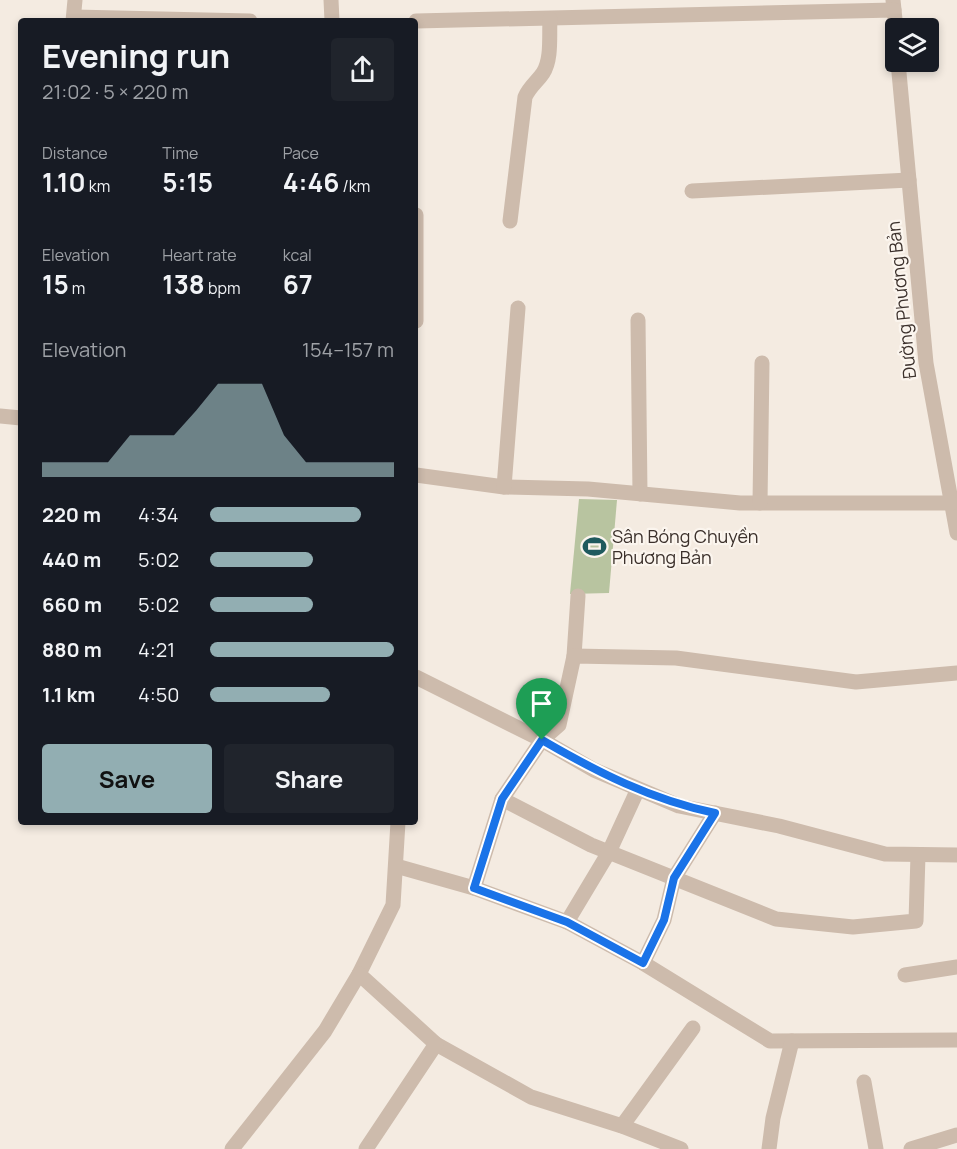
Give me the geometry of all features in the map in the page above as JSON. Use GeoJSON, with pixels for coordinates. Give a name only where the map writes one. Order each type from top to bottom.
{"type":"FeatureCollection","features":[{"type":"Feature","properties":{"kind":"street"},"geometry":{"type":"LineString","coordinates":[[74,18],[75,0]]}},
{"type":"Feature","properties":{"kind":"street"},"geometry":{"type":"LineString","coordinates":[[331,0],[332,18]]}},
{"type":"Feature","properties":{"kind":"street"},"geometry":{"type":"LineString","coordinates":[[631,0],[631,16]]}},
{"type":"Feature","properties":{"kind":"street"},"geometry":{"type":"LineString","coordinates":[[418,21],[550,19],[893,5]]}},
{"type":"Feature","properties":{"kind":"street"},"geometry":{"type":"LineString","coordinates":[[510,221],[525,97],[529,88],[544,72],[549,58],[550,19]]}},
{"type":"Feature","properties":{"kind":"street","name":"Đường Phương Bản"},"geometry":{"type":"LineString","coordinates":[[899,72],[926,363],[957,533]]}},
{"type":"Feature","properties":{"kind":"street"},"geometry":{"type":"LineString","coordinates":[[692,191],[909,180]]}},
{"type":"Feature","properties":{"kind":"street"},"geometry":{"type":"LineString","coordinates":[[504,487],[518,308]]}},
{"type":"Feature","properties":{"kind":"street"},"geometry":{"type":"LineString","coordinates":[[638,320],[640,494]]}},
{"type":"Feature","properties":{"kind":"street"},"geometry":{"type":"LineString","coordinates":[[760,503],[762,363]]}},
{"type":"Feature","properties":{"kind":"street"},"geometry":{"type":"LineString","coordinates":[[0,416],[18,418]]}},
{"type":"Feature","properties":{"kind":"street"},"geometry":{"type":"LineString","coordinates":[[418,476],[504,487],[588,489],[760,503],[951,502]]}},
{"type":"Feature","properties":{"kind":"street"},"geometry":{"type":"LineString","coordinates":[[474,888],[502,799],[542,740],[559,725],[574,656],[578,596]]}},
{"type":"Feature","properties":{"kind":"street"},"geometry":{"type":"LineString","coordinates":[[574,656],[676,657],[856,682],[957,674]]}},
{"type":"Feature","properties":{"kind":"street"},"geometry":{"type":"LineString","coordinates":[[418,678],[542,740],[594,770],[679,806],[779,826],[885,854],[957,855]]}},
{"type":"Feature","properties":{"kind":"street"},"geometry":{"type":"LineString","coordinates":[[567,922],[609,852],[638,789]]}},
{"type":"Feature","properties":{"kind":"street"},"geometry":{"type":"LineString","coordinates":[[502,799],[609,852],[776,919],[853,927],[916,921],[918,855]]}},
{"type":"Feature","properties":{"kind":"street"},"geometry":{"type":"LineString","coordinates":[[643,963],[664,920],[674,878],[715,813]]}},
{"type":"Feature","properties":{"kind":"street"},"geometry":{"type":"LineString","coordinates":[[232,1149],[325,1031],[359,974],[393,905],[398,825]]}},
{"type":"Feature","properties":{"kind":"street"},"geometry":{"type":"LineString","coordinates":[[396,866],[474,888],[567,922],[643,963],[770,1041],[957,1040]]}},
{"type":"Feature","properties":{"kind":"street"},"geometry":{"type":"LineString","coordinates":[[905,975],[957,967]]}},
{"type":"Feature","properties":{"kind":"street"},"geometry":{"type":"LineString","coordinates":[[359,974],[436,1044],[531,1097],[622,1126],[681,1149]]}},
{"type":"Feature","properties":{"kind":"street"},"geometry":{"type":"LineString","coordinates":[[622,1126],[693,1028]]}},
{"type":"Feature","properties":{"kind":"street"},"geometry":{"type":"LineString","coordinates":[[769,1149],[773,1118],[792,1041]]}},
{"type":"Feature","properties":{"kind":"street"},"geometry":{"type":"LineString","coordinates":[[366,1149],[436,1044]]}},
{"type":"Feature","properties":{"kind":"street"},"geometry":{"type":"LineString","coordinates":[[864,1082],[876,1149]]}},
{"type":"Feature","properties":{"kind":"street"},"geometry":{"type":"LineString","coordinates":[[910,1149],[957,1135]]}},
{"type":"Feature","properties":{"kind":"green space","name":"Sân Bóng Chuyền Phương Bản"},"geometry":{"type":"Polygon","coordinates":[[[579,499],[617,500],[609,593],[570,594],[579,499]]]}},
{"type":"Feature","properties":{"kind":"place","name":"Sân Bóng Chuyền Phương Bản"},"geometry":{"type":"Point","coordinates":[594,546]}},
{"type":"Feature","properties":{"kind":"route"},"geometry":{"type":"LineString","coordinates":[[542,740],[594,770],[679,806],[715,813],[674,878],[664,920],[643,963],[567,922],[474,888],[502,799],[542,740]]}}]}
